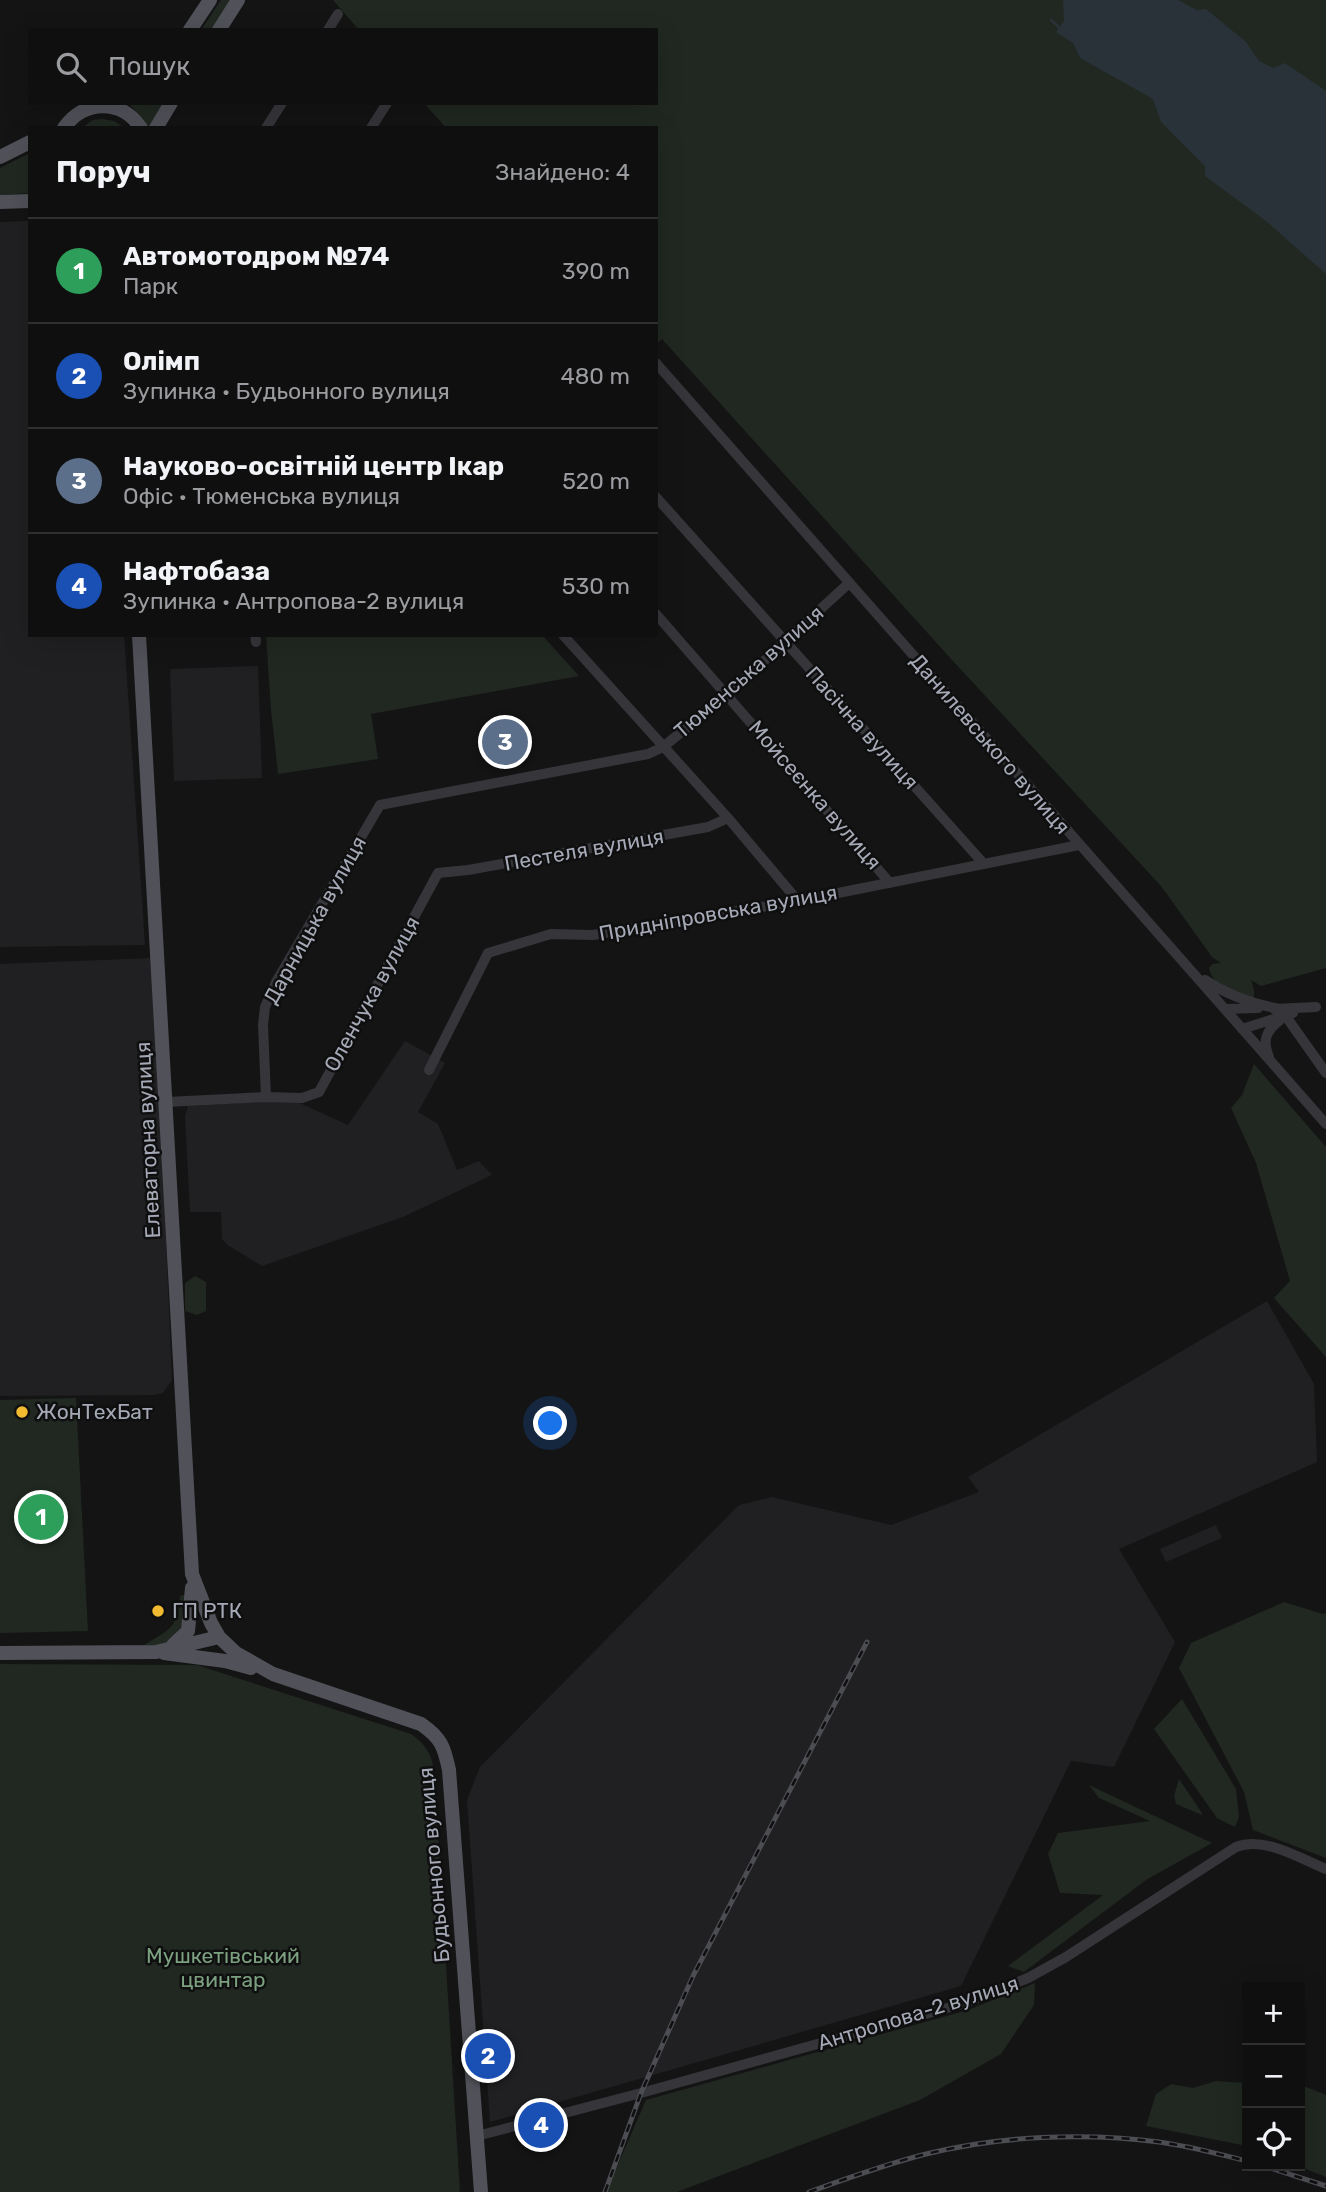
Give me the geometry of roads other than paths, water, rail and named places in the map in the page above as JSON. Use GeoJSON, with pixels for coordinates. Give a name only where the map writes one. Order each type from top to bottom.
{"type":"FeatureCollection","features":[{"type":"Feature","properties":{"kind":"main road"},"geometry":{"type":"LineString","coordinates":[[191,28],[210,0]]}},
{"type":"Feature","properties":{"kind":"main road"},"geometry":{"type":"LineString","coordinates":[[220,28],[238,0]]}},
{"type":"Feature","properties":{"kind":"main road"},"geometry":{"type":"LineString","coordinates":[[65,126],[80,112],[99,105]]}},
{"type":"Feature","properties":{"kind":"main road"},"geometry":{"type":"LineString","coordinates":[[106,105],[120,109],[139,126]]}},
{"type":"Feature","properties":{"kind":"main road"},"geometry":{"type":"LineString","coordinates":[[157,126],[170,105]]}},
{"type":"Feature","properties":{"kind":"main road"},"geometry":{"type":"LineString","coordinates":[[0,158],[28,143]]}},
{"type":"Feature","properties":{"kind":"main road"},"geometry":{"type":"LineString","coordinates":[[0,201],[28,201]]}},
{"type":"Feature","properties":{"kind":"main road","name":"Елеваторна вулиця"},"geometry":{"type":"LineString","coordinates":[[139,637],[192,1574],[205,1611],[219,1637]]}},
{"type":"Feature","properties":{"kind":"main road"},"geometry":{"type":"LineString","coordinates":[[156,1652],[176,1644],[188,1631],[192,1574]]}},
{"type":"Feature","properties":{"kind":"main road"},"geometry":{"type":"LineString","coordinates":[[156,1652],[219,1637]]}},
{"type":"Feature","properties":{"kind":"main road","name":"Будьонного вулиця"},"geometry":{"type":"LineString","coordinates":[[219,1637],[236,1653],[273,1674],[421,1724],[436,1735],[445,1750],[449,1770],[481,2192]]}},
{"type":"Feature","properties":{"kind":"main road"},"geometry":{"type":"LineString","coordinates":[[0,1653],[156,1652],[225,1661],[273,1674]]}},
{"type":"Feature","properties":{"kind":"street"},"geometry":{"type":"LineString","coordinates":[[329,28],[338,14]]}},
{"type":"Feature","properties":{"kind":"street"},"geometry":{"type":"LineString","coordinates":[[268,126],[281,105]]}},
{"type":"Feature","properties":{"kind":"street"},"geometry":{"type":"LineString","coordinates":[[372,126],[386,105]]}},
{"type":"Feature","properties":{"kind":"street","name":"Данилевського вулиця"},"geometry":{"type":"LineString","coordinates":[[658,365],[1326,1124]]}},
{"type":"Feature","properties":{"kind":"street","name":"Пасічна вулиця"},"geometry":{"type":"LineString","coordinates":[[658,499],[984,864]]}},
{"type":"Feature","properties":{"kind":"street","name":"Тюменська вулиця"},"geometry":{"type":"LineString","coordinates":[[367,826],[380,805],[649,754],[663,747],[728,694],[849,583]]}},
{"type":"Feature","properties":{"kind":"street","name":"Мойсеєнка вулиця"},"geometry":{"type":"LineString","coordinates":[[658,616],[890,883]]}},
{"type":"Feature","properties":{"kind":"street"},"geometry":{"type":"LineString","coordinates":[[565,637],[728,818],[798,901]]}},
{"type":"Feature","properties":{"kind":"street","name":"Пестеля вулиця"},"geometry":{"type":"LineString","coordinates":[[438,873],[708,827],[728,818]]}},
{"type":"Feature","properties":{"kind":"street","name":"Дарницька вулиця"},"geometry":{"type":"LineString","coordinates":[[266,1097],[263,1025],[265,1007],[276,982],[367,826]]}},
{"type":"Feature","properties":{"kind":"street","name":"Придніпровська вулиця"},"geometry":{"type":"LineString","coordinates":[[429,1070],[488,953],[551,934],[593,935],[798,901],[1079,845]]}},
{"type":"Feature","properties":{"kind":"street","name":"Оленчука вулиця"},"geometry":{"type":"LineString","coordinates":[[167,1102],[302,1098],[319,1092],[438,873]]}},
{"type":"Feature","properties":{"kind":"street"},"geometry":{"type":"LineString","coordinates":[[1193,972],[1223,992],[1282,1012],[1326,1073]]}},
{"type":"Feature","properties":{"kind":"street"},"geometry":{"type":"LineString","coordinates":[[1242,1029],[1282,1012],[1321,1005]]}},
{"type":"Feature","properties":{"kind":"street"},"geometry":{"type":"LineString","coordinates":[[1225,1009],[1282,1012]]}},
{"type":"Feature","properties":{"kind":"street"},"geometry":{"type":"LineString","coordinates":[[1271,1063],[1266,1048],[1267,1032],[1282,1012]]}},
{"type":"Feature","properties":{"kind":"street","name":"Антропова-2 вулиця"},"geometry":{"type":"LineString","coordinates":[[477,2136],[641,2093],[976,1998],[1028,1978],[1066,1957],[1236,1847],[1249,1842],[1263,1844],[1326,1869]]}},
{"type":"Feature","properties":{"kind":"waterway"},"geometry":{"type":"LineString","coordinates":[[1051,20],[1061,29]]}},
{"type":"Feature","properties":{"kind":"railway"},"geometry":{"type":"LineString","coordinates":[[605,2192],[641,2093],[693,1976],[867,1642]]}},
{"type":"Feature","properties":{"kind":"railway"},"geometry":{"type":"LineString","coordinates":[[809,2192],[926,2154],[1012,2140],[1071,2137],[1130,2139],[1192,2148],[1242,2160]]}},
{"type":"Feature","properties":{"kind":"railway"},"geometry":{"type":"LineString","coordinates":[[1280,2171],[1326,2186]]}},
{"type":"Feature","properties":{"kind":"place","name":"Науково-освітній центр Ікар"},"geometry":{"type":"Point","coordinates":[505,742]}},
{"type":"Feature","properties":{"kind":"place","name":"ЖонТехБат"},"geometry":{"type":"Point","coordinates":[22,1412]}},
{"type":"Feature","properties":{"kind":"place","name":"Автомотодром №74"},"geometry":{"type":"Point","coordinates":[41,1517]}},
{"type":"Feature","properties":{"kind":"place","name":"ГП РТК"},"geometry":{"type":"Point","coordinates":[158,1611]}},
{"type":"Feature","properties":{"kind":"place","name":"Олімп"},"geometry":{"type":"Point","coordinates":[488,2056]}},
{"type":"Feature","properties":{"kind":"place","name":"Нафтобаза"},"geometry":{"type":"Point","coordinates":[541,2125]}},
{"type":"Feature","properties":{"kind":"park label","name":"Мушкетівський цвинтар"},"geometry":{"type":"Point","coordinates":[223,1968]}}]}
